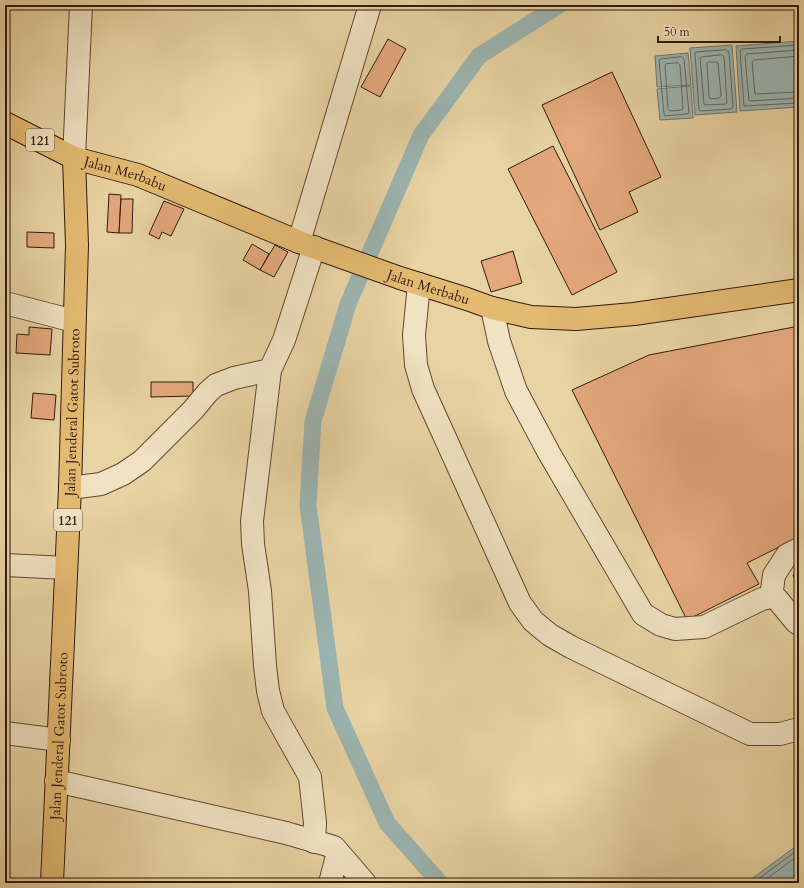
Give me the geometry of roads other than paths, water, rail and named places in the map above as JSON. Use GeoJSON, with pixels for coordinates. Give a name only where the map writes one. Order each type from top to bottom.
{"type":"FeatureCollection","features":[{"type":"Feature","properties":{"kind":"main road","name":"121"},"geometry":{"type":"LineString","coordinates":[[5,123],[74,158]]}},
{"type":"Feature","properties":{"kind":"main road","name":"Jalan Merbabu"},"geometry":{"type":"LineString","coordinates":[[74,158],[138,175],[312,246],[390,275],[492,308],[531,317],[576,319],[634,314],[799,290]]}},
{"type":"Feature","properties":{"kind":"main road","name":"Jalan Jenderal Gatot Subroto"},"geometry":{"type":"LineString","coordinates":[[52,883],[70,488],[77,245],[74,158]]}},
{"type":"Feature","properties":{"kind":"street"},"geometry":{"type":"LineString","coordinates":[[74,158],[81,5]]}},
{"type":"Feature","properties":{"kind":"street"},"geometry":{"type":"LineString","coordinates":[[314,842],[315,823],[310,777],[273,711],[268,691],[264,666],[260,591],[253,544],[252,521],[270,370],[284,340],[312,246],[370,5]]}},
{"type":"Feature","properties":{"kind":"street"},"geometry":{"type":"LineString","coordinates":[[419,284],[414,335],[416,365],[423,389],[520,603],[533,621],[550,635],[571,647],[750,734],[780,734],[799,729]]}},
{"type":"Feature","properties":{"kind":"street"},"geometry":{"type":"LineString","coordinates":[[5,303],[74,321]]}},
{"type":"Feature","properties":{"kind":"street"},"geometry":{"type":"LineString","coordinates":[[492,308],[499,341],[516,391],[549,453],[643,614],[661,625],[676,629],[704,627],[762,599],[771,597],[777,598],[799,624]]}},
{"type":"Feature","properties":{"kind":"street"},"geometry":{"type":"LineString","coordinates":[[70,488],[101,484],[124,474],[142,461],[216,385],[234,378],[270,370]]}},
{"type":"Feature","properties":{"kind":"street"},"geometry":{"type":"LineString","coordinates":[[771,597],[774,575],[787,555],[799,548]]}},
{"type":"Feature","properties":{"kind":"street"},"geometry":{"type":"LineString","coordinates":[[5,565],[66,568]]}},
{"type":"Feature","properties":{"kind":"street"},"geometry":{"type":"LineString","coordinates":[[5,733],[58,740]]}},
{"type":"Feature","properties":{"kind":"street"},"geometry":{"type":"LineString","coordinates":[[56,781],[286,833],[334,847],[366,883]]}},
{"type":"Feature","properties":{"kind":"street"},"geometry":{"type":"LineString","coordinates":[[330,883],[338,852]]}},
{"type":"Feature","properties":{"kind":"water"},"geometry":{"type":"Polygon","coordinates":[[[799,41],[799,107],[740,111],[736,46],[799,41]]]}},
{"type":"Feature","properties":{"kind":"water"},"geometry":{"type":"Polygon","coordinates":[[[732,45],[737,112],[695,115],[690,48],[732,45]]]}},
{"type":"Feature","properties":{"kind":"water"},"geometry":{"type":"Polygon","coordinates":[[[688,53],[691,85],[657,87],[655,56],[688,53]]]}},
{"type":"Feature","properties":{"kind":"water"},"geometry":{"type":"Polygon","coordinates":[[[691,86],[693,118],[660,120],[657,89],[691,86]]]}},
{"type":"Feature","properties":{"kind":"water"},"geometry":{"type":"Polygon","coordinates":[[[799,844],[799,883],[746,883],[799,844]]]}},
{"type":"Feature","properties":{"kind":"waterway"},"geometry":{"type":"LineString","coordinates":[[440,883],[387,823],[335,708],[308,505],[313,421],[348,304],[421,135],[479,56],[559,5]]}}]}
